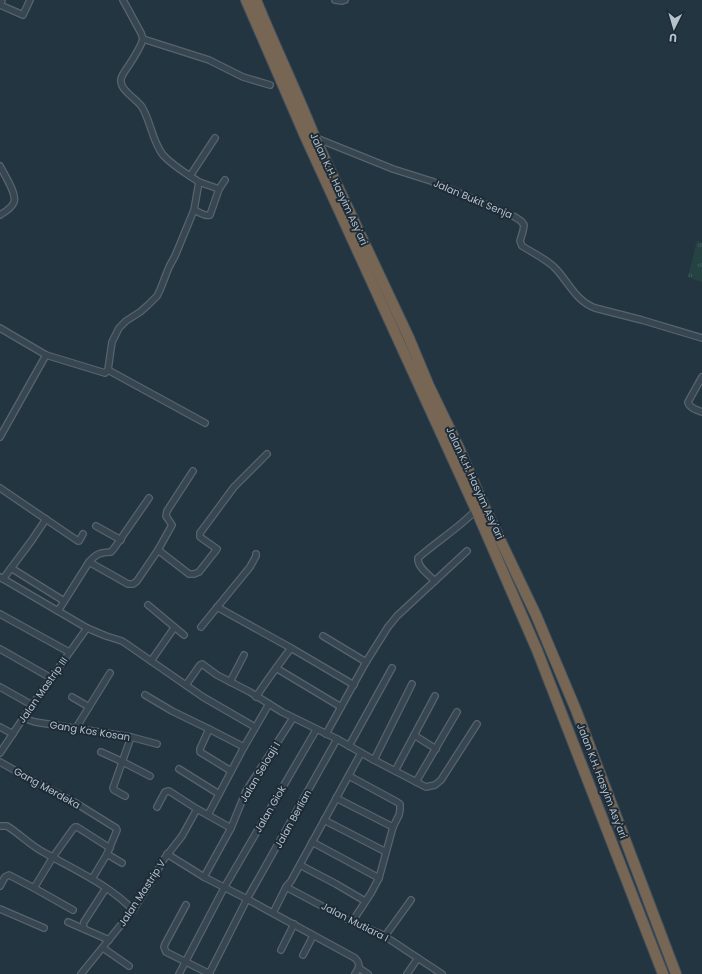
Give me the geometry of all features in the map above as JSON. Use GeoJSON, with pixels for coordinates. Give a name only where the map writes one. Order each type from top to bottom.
{"type":"FeatureCollection","features":[{"type":"Feature","properties":{"kind":"highway","name":"Jalan K.H. Hasyim Asy'ari"},"geometry":{"type":"LineString","coordinates":[[246,0],[305,136],[476,510],[537,650],[663,974]]}},
{"type":"Feature","properties":{"kind":"highway","name":"Jalan K.H. Hasyim Asy'ari"},"geometry":{"type":"LineString","coordinates":[[256,0],[315,138],[409,338],[429,386],[459,448],[484,506],[536,615],[576,710],[676,974]]}},
{"type":"Feature","properties":{"kind":"street"},"geometry":{"type":"LineString","coordinates":[[2,0],[0,5],[23,15],[30,0]]}},
{"type":"Feature","properties":{"kind":"street"},"geometry":{"type":"LineString","coordinates":[[123,0],[143,36],[143,39],[136,54],[122,76],[122,86],[141,106],[162,154],[182,172],[200,182],[219,189]]}},
{"type":"Feature","properties":{"kind":"street"},"geometry":{"type":"LineString","coordinates":[[335,0],[345,0]]}},
{"type":"Feature","properties":{"kind":"street"},"geometry":{"type":"LineString","coordinates":[[143,39],[210,60],[243,77],[270,85]]}},
{"type":"Feature","properties":{"kind":"street"},"geometry":{"type":"LineString","coordinates":[[190,176],[215,138]]}},
{"type":"Feature","properties":{"kind":"street","name":"Jalan Bukit Senja"},"geometry":{"type":"LineString","coordinates":[[315,138],[393,169],[431,181],[515,217],[524,225],[520,241],[522,246],[556,268],[576,295],[589,306],[702,338]]}},
{"type":"Feature","properties":{"kind":"street"},"geometry":{"type":"LineString","coordinates":[[0,166],[15,197],[12,207],[0,216]]}},
{"type":"Feature","properties":{"kind":"street"},"geometry":{"type":"LineString","coordinates":[[194,210],[208,216],[210,215],[219,189],[225,180]]}},
{"type":"Feature","properties":{"kind":"street"},"geometry":{"type":"LineString","coordinates":[[108,370],[112,342],[119,328],[148,305],[160,290],[194,210],[200,182]]}},
{"type":"Feature","properties":{"kind":"street"},"geometry":{"type":"LineString","coordinates":[[0,328],[46,355],[104,373],[108,370]]}},
{"type":"Feature","properties":{"kind":"street"},"geometry":{"type":"LineString","coordinates":[[0,437],[46,355]]}},
{"type":"Feature","properties":{"kind":"street"},"geometry":{"type":"LineString","coordinates":[[108,370],[205,423]]}},
{"type":"Feature","properties":{"kind":"street"},"geometry":{"type":"LineString","coordinates":[[701,381],[688,404],[702,412]]}},
{"type":"Feature","properties":{"kind":"street"},"geometry":{"type":"LineString","coordinates":[[158,550],[189,574],[199,572],[217,549],[200,537],[200,533],[234,487],[267,454]]}},
{"type":"Feature","properties":{"kind":"street"},"geometry":{"type":"LineString","coordinates":[[90,562],[128,584],[133,584],[137,581],[158,550],[172,525],[166,516],[167,511],[193,471]]}},
{"type":"Feature","properties":{"kind":"street"},"geometry":{"type":"LineString","coordinates":[[0,488],[78,541],[83,534]]}},
{"type":"Feature","properties":{"kind":"street"},"geometry":{"type":"LineString","coordinates":[[58,611],[95,555],[111,552],[121,540],[149,498]]}},
{"type":"Feature","properties":{"kind":"street"},"geometry":{"type":"LineString","coordinates":[[435,581],[422,568],[418,562],[418,558],[467,520],[476,510]]}},
{"type":"Feature","properties":{"kind":"street"},"geometry":{"type":"LineString","coordinates":[[46,519],[11,568],[2,578],[87,628],[122,641],[203,697],[255,727]]}},
{"type":"Feature","properties":{"kind":"street"},"geometry":{"type":"LineString","coordinates":[[96,526],[121,540]]}},
{"type":"Feature","properties":{"kind":"street"},"geometry":{"type":"LineString","coordinates":[[326,734],[366,662],[388,627],[397,616],[467,551]]}},
{"type":"Feature","properties":{"kind":"street"},"geometry":{"type":"LineString","coordinates":[[201,627],[250,567],[256,554]]}},
{"type":"Feature","properties":{"kind":"street"},"geometry":{"type":"LineString","coordinates":[[11,568],[64,601]]}},
{"type":"Feature","properties":{"kind":"street"},"geometry":{"type":"LineString","coordinates":[[148,605],[184,635]]}},
{"type":"Feature","properties":{"kind":"street"},"geometry":{"type":"LineString","coordinates":[[217,607],[354,685]]}},
{"type":"Feature","properties":{"kind":"street"},"geometry":{"type":"LineString","coordinates":[[0,614],[69,652]]}},
{"type":"Feature","properties":{"kind":"street","name":"Jalan Mastrip III"},"geometry":{"type":"LineString","coordinates":[[0,753],[87,628]]}},
{"type":"Feature","properties":{"kind":"street"},"geometry":{"type":"LineString","coordinates":[[151,661],[174,628]]}},
{"type":"Feature","properties":{"kind":"street"},"geometry":{"type":"LineString","coordinates":[[323,636],[366,662]]}},
{"type":"Feature","properties":{"kind":"street"},"geometry":{"type":"LineString","coordinates":[[256,696],[271,673],[291,648]]}},
{"type":"Feature","properties":{"kind":"street"},"geometry":{"type":"LineString","coordinates":[[0,649],[51,678]]}},
{"type":"Feature","properties":{"kind":"street"},"geometry":{"type":"LineString","coordinates":[[230,682],[244,655]]}},
{"type":"Feature","properties":{"kind":"street"},"geometry":{"type":"LineString","coordinates":[[186,685],[200,664],[202,664],[293,718],[338,739],[361,753],[426,787],[435,785],[441,780],[477,724]]}},
{"type":"Feature","properties":{"kind":"street"},"geometry":{"type":"LineString","coordinates":[[276,668],[341,707]]}},
{"type":"Feature","properties":{"kind":"street"},"geometry":{"type":"LineString","coordinates":[[349,746],[392,668]]}},
{"type":"Feature","properties":{"kind":"street"},"geometry":{"type":"LineString","coordinates":[[76,728],[110,673]]}},
{"type":"Feature","properties":{"kind":"street"},"geometry":{"type":"LineString","coordinates":[[374,760],[412,684]]}},
{"type":"Feature","properties":{"kind":"street"},"geometry":{"type":"LineString","coordinates":[[0,687],[32,705]]}},
{"type":"Feature","properties":{"kind":"street"},"geometry":{"type":"LineString","coordinates":[[145,695],[172,711],[244,747]]}},
{"type":"Feature","properties":{"kind":"street"},"geometry":{"type":"LineString","coordinates":[[395,771],[435,696]]}},
{"type":"Feature","properties":{"kind":"street"},"geometry":{"type":"LineString","coordinates":[[72,697],[89,707]]}},
{"type":"Feature","properties":{"kind":"street"},"geometry":{"type":"LineString","coordinates":[[208,815],[244,747],[269,704]]}},
{"type":"Feature","properties":{"kind":"street"},"geometry":{"type":"LineString","coordinates":[[416,782],[457,712]]}},
{"type":"Feature","properties":{"kind":"street","name":"Gang Kos Kosan"},"geometry":{"type":"LineString","coordinates":[[23,718],[35,722],[131,737],[157,744]]}},
{"type":"Feature","properties":{"kind":"street","name":"Jalan Seloaji I"},"geometry":{"type":"LineString","coordinates":[[204,877],[231,828],[246,791],[293,718]]}},
{"type":"Feature","properties":{"kind":"street"},"geometry":{"type":"LineString","coordinates":[[0,727],[13,734]]}},
{"type":"Feature","properties":{"kind":"street"},"geometry":{"type":"LineString","coordinates":[[209,729],[200,752],[231,771]]}},
{"type":"Feature","properties":{"kind":"street","name":"Jalan Giok"},"geometry":{"type":"LineString","coordinates":[[179,974],[224,888],[316,730]]}},
{"type":"Feature","properties":{"kind":"street"},"geometry":{"type":"LineString","coordinates":[[414,735],[436,749]]}},
{"type":"Feature","properties":{"kind":"street"},"geometry":{"type":"LineString","coordinates":[[125,796],[113,788],[131,737]]}},
{"type":"Feature","properties":{"kind":"street","name":"Jalan Berlian"},"geometry":{"type":"LineString","coordinates":[[209,974],[247,899],[338,739]]}},
{"type":"Feature","properties":{"kind":"street"},"geometry":{"type":"LineString","coordinates":[[102,752],[150,776]]}},
{"type":"Feature","properties":{"kind":"street"},"geometry":{"type":"LineString","coordinates":[[273,913],[361,753]]}},
{"type":"Feature","properties":{"kind":"street","name":"Gang Merdeka"},"geometry":{"type":"LineString","coordinates":[[0,762],[74,802],[116,828],[117,830],[110,848]]}},
{"type":"Feature","properties":{"kind":"street"},"geometry":{"type":"LineString","coordinates":[[179,770],[219,794]]}},
{"type":"Feature","properties":{"kind":"street"},"geometry":{"type":"LineString","coordinates":[[349,776],[400,804],[401,806],[393,828],[379,878],[352,922]]}},
{"type":"Feature","properties":{"kind":"street"},"geometry":{"type":"LineString","coordinates":[[157,807],[165,792],[169,790],[196,809],[231,828]]}},
{"type":"Feature","properties":{"kind":"street"},"geometry":{"type":"LineString","coordinates":[[336,798],[393,828]]}},
{"type":"Feature","properties":{"kind":"street","name":"Jalan Mastrip V"},"geometry":{"type":"LineString","coordinates":[[81,974],[133,910],[167,854],[182,836],[196,809]]}},
{"type":"Feature","properties":{"kind":"street"},"geometry":{"type":"LineString","coordinates":[[324,820],[386,852]]}},
{"type":"Feature","properties":{"kind":"street"},"geometry":{"type":"LineString","coordinates":[[0,826],[7,826],[39,849],[92,879],[106,888],[133,910]]}},
{"type":"Feature","properties":{"kind":"street"},"geometry":{"type":"LineString","coordinates":[[34,888],[53,857],[75,827],[110,848],[92,879]]}},
{"type":"Feature","properties":{"kind":"street"},"geometry":{"type":"LineString","coordinates":[[312,842],[379,878]]}},
{"type":"Feature","properties":{"kind":"street"},"geometry":{"type":"LineString","coordinates":[[107,854],[122,863]]}},
{"type":"Feature","properties":{"kind":"street"},"geometry":{"type":"LineString","coordinates":[[167,854],[204,877],[355,958],[359,964],[359,968],[355,974]]}},
{"type":"Feature","properties":{"kind":"street"},"geometry":{"type":"LineString","coordinates":[[300,865],[365,901]]}},
{"type":"Feature","properties":{"kind":"street"},"geometry":{"type":"LineString","coordinates":[[0,886],[5,877],[9,875],[73,910]]}},
{"type":"Feature","properties":{"kind":"street","name":"Jalan Mutiara I"},"geometry":{"type":"LineString","coordinates":[[286,887],[352,922],[385,936],[418,958],[433,972],[442,974]]}},
{"type":"Feature","properties":{"kind":"street"},"geometry":{"type":"LineString","coordinates":[[85,929],[83,926],[84,922],[106,888]]}},
{"type":"Feature","properties":{"kind":"street"},"geometry":{"type":"LineString","coordinates":[[385,936],[411,900]]}},
{"type":"Feature","properties":{"kind":"street"},"geometry":{"type":"LineString","coordinates":[[186,905],[164,944],[164,947],[166,952],[209,974]]}},
{"type":"Feature","properties":{"kind":"street"},"geometry":{"type":"LineString","coordinates":[[0,909],[44,928]]}},
{"type":"Feature","properties":{"kind":"street"},"geometry":{"type":"LineString","coordinates":[[68,922],[109,940]]}},
{"type":"Feature","properties":{"kind":"street"},"geometry":{"type":"LineString","coordinates":[[281,950],[294,924]]}},
{"type":"Feature","properties":{"kind":"street"},"geometry":{"type":"LineString","coordinates":[[303,956],[313,936]]}},
{"type":"Feature","properties":{"kind":"street"},"geometry":{"type":"LineString","coordinates":[[103,948],[129,966]]}},
{"type":"Feature","properties":{"kind":"street"},"geometry":{"type":"LineString","coordinates":[[407,974],[418,958]]}},
{"type":"Feature","properties":{"kind":"street"},"geometry":{"type":"LineString","coordinates":[[359,968],[368,974]]}},
{"type":"Feature","properties":{"kind":"green space"},"geometry":{"type":"Polygon","coordinates":[[[697,241],[702,243],[702,282],[688,277],[697,241]]]}}]}
